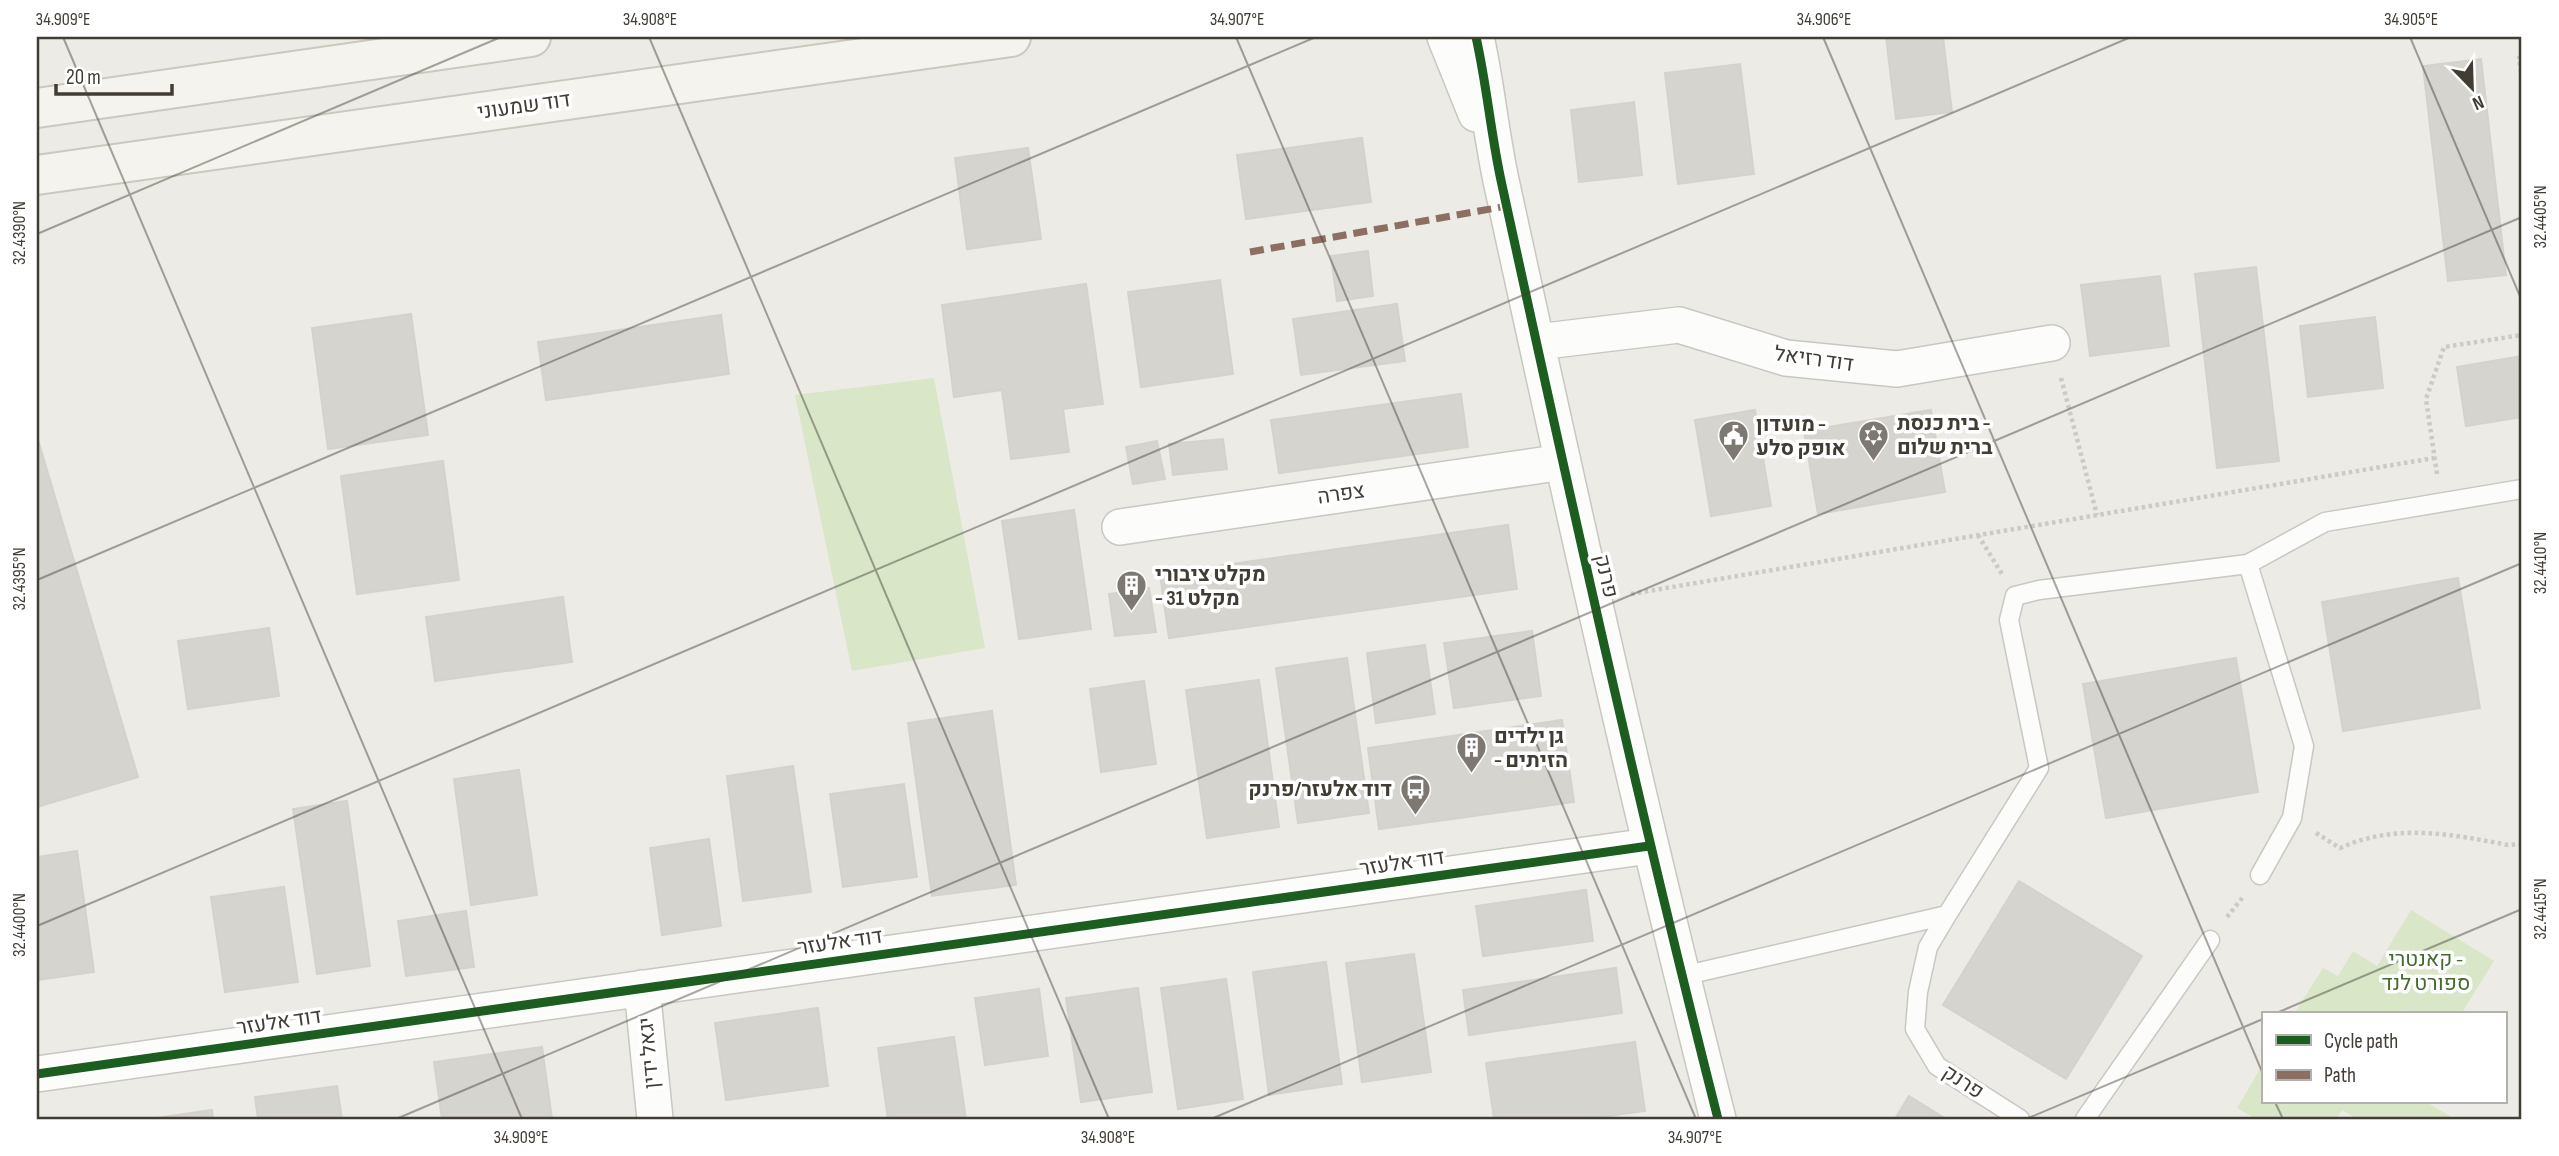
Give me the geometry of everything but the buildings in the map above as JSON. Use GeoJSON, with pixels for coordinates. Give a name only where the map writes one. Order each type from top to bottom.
{"type":"FeatureCollection","features":[{"type":"Feature","properties":{"kind":"main road"},"geometry":{"type":"LineString","coordinates":[[37,108],[531,37]]}},
{"type":"Feature","properties":{"kind":"main road","name":"דוד שמעוני"},"geometry":{"type":"LineString","coordinates":[[37,175],[1011,37]]}},
{"type":"Feature","properties":{"kind":"street","name":"פרנק"},"geometry":{"type":"LineString","coordinates":[[1445,37],[1496,158]]}},
{"type":"Feature","properties":{"kind":"street","name":"פרנק"},"geometry":{"type":"LineString","coordinates":[[1476,37],[1496,158],[1563,462],[1649,846],[1718,1119]]}},
{"type":"Feature","properties":{"kind":"street","name":"דוד רזיאל"},"geometry":{"type":"LineString","coordinates":[[1537,342],[1679,325],[1786,358],[1897,369],[2052,343]]}},
{"type":"Feature","properties":{"kind":"street","name":"צפרה"},"geometry":{"type":"LineString","coordinates":[[1120,527],[1563,462]]}},
{"type":"Feature","properties":{"kind":"street","name":"דוד אלעזר"},"geometry":{"type":"LineString","coordinates":[[37,1074],[1649,846]]}},
{"type":"Feature","properties":{"kind":"street","name":"יגאל ידין"},"geometry":{"type":"LineString","coordinates":[[642,988],[655,1119]]}},
{"type":"Feature","properties":{"kind":"lane"},"geometry":{"type":"LineString","coordinates":[[2015,596],[2039,590],[2248,564],[2325,522],[2522,489]]}},
{"type":"Feature","properties":{"kind":"lane"},"geometry":{"type":"LineString","coordinates":[[2248,564],[2304,746],[2292,818],[2260,875]]}},
{"type":"Feature","properties":{"kind":"lane","name":"פרנק"},"geometry":{"type":"LineString","coordinates":[[2015,596],[2009,620],[2039,768],[1928,947],[1918,992],[1915,1029],[1937,1066],[2020,1119]]}},
{"type":"Feature","properties":{"kind":"lane"},"geometry":{"type":"LineString","coordinates":[[1682,976],[1947,915]]}},
{"type":"Feature","properties":{"kind":"lane"},"geometry":{"type":"LineString","coordinates":[[2085,1119],[2210,940]]}},
{"type":"Feature","properties":{"kind":"path"},"geometry":{"type":"LineString","coordinates":[[2522,58],[2519,58],[2522,79]]}},
{"type":"Feature","properties":{"kind":"path"},"geometry":{"type":"LineString","coordinates":[[2443,502],[2426,399],[2444,347],[2522,335]]}},
{"type":"Feature","properties":{"kind":"path"},"geometry":{"type":"LineString","coordinates":[[2052,343],[2096,515]]}},
{"type":"Feature","properties":{"kind":"path"},"geometry":{"type":"LineString","coordinates":[[1594,600],[2434,458]]}},
{"type":"Feature","properties":{"kind":"path"},"geometry":{"type":"LineString","coordinates":[[1978,535],[2015,596]]}},
{"type":"Feature","properties":{"kind":"path"},"geometry":{"type":"LineString","coordinates":[[2292,818],[2340,848],[2361,839],[2421,831],[2508,845],[2522,844]]}},
{"type":"Feature","properties":{"kind":"path"},"geometry":{"type":"LineString","coordinates":[[2210,940],[2260,875]]}},
{"type":"Feature","properties":{"kind":"green space"},"geometry":{"type":"Polygon","coordinates":[[[934,378],[985,648],[852,671],[795,395],[934,378]]]}},
{"type":"Feature","properties":{"kind":"green space","name":"קאנטרי - ספורט לנד"},"geometry":{"type":"Polygon","coordinates":[[[2411,910],[2494,961],[2462,1012],[2295,1012],[2323,968],[2338,976],[2353,951],[2377,966],[2411,910]]]}},
{"type":"Feature","properties":{"kind":"green space"},"geometry":{"type":"Polygon","coordinates":[[[2262,1066],[2262,1104],[2429,1104],[2455,1119],[2357,1119],[2342,1110],[2336,1119],[2256,1119],[2237,1108],[2262,1066]]]}},
{"type":"Feature","properties":{"kind":"marked path"},"geometry":{"type":"LineString","coordinates":[[1250,252],[1507,206]]}},
{"type":"Feature","properties":{"kind":"cycle path"},"geometry":{"type":"LineString","coordinates":[[1476,37],[1498,167],[1579,536],[1660,886],[1718,1119]]}},
{"type":"Feature","properties":{"kind":"cycle path"},"geometry":{"type":"LineString","coordinates":[[37,1074],[1649,846]]}},
{"type":"Feature","properties":{"kind":"place","name":"בית כנסת - ברית שלום"},"geometry":{"type":"Point","coordinates":[1874,462]}},
{"type":"Feature","properties":{"kind":"place","name":"מועדון - אופק סלע"},"geometry":{"type":"Point","coordinates":[1733,463]}},
{"type":"Feature","properties":{"kind":"place","name":"מקלט ציבורי - מקלט 31"},"geometry":{"type":"Point","coordinates":[1132,613]}},
{"type":"Feature","properties":{"kind":"place","name":"גן ילדים - הזיתים"},"geometry":{"type":"Point","coordinates":[1471,775]}},
{"type":"Feature","properties":{"kind":"place","name":"דוד אלעזר/פרנק"},"geometry":{"type":"Point","coordinates":[1415,816]}}]}
